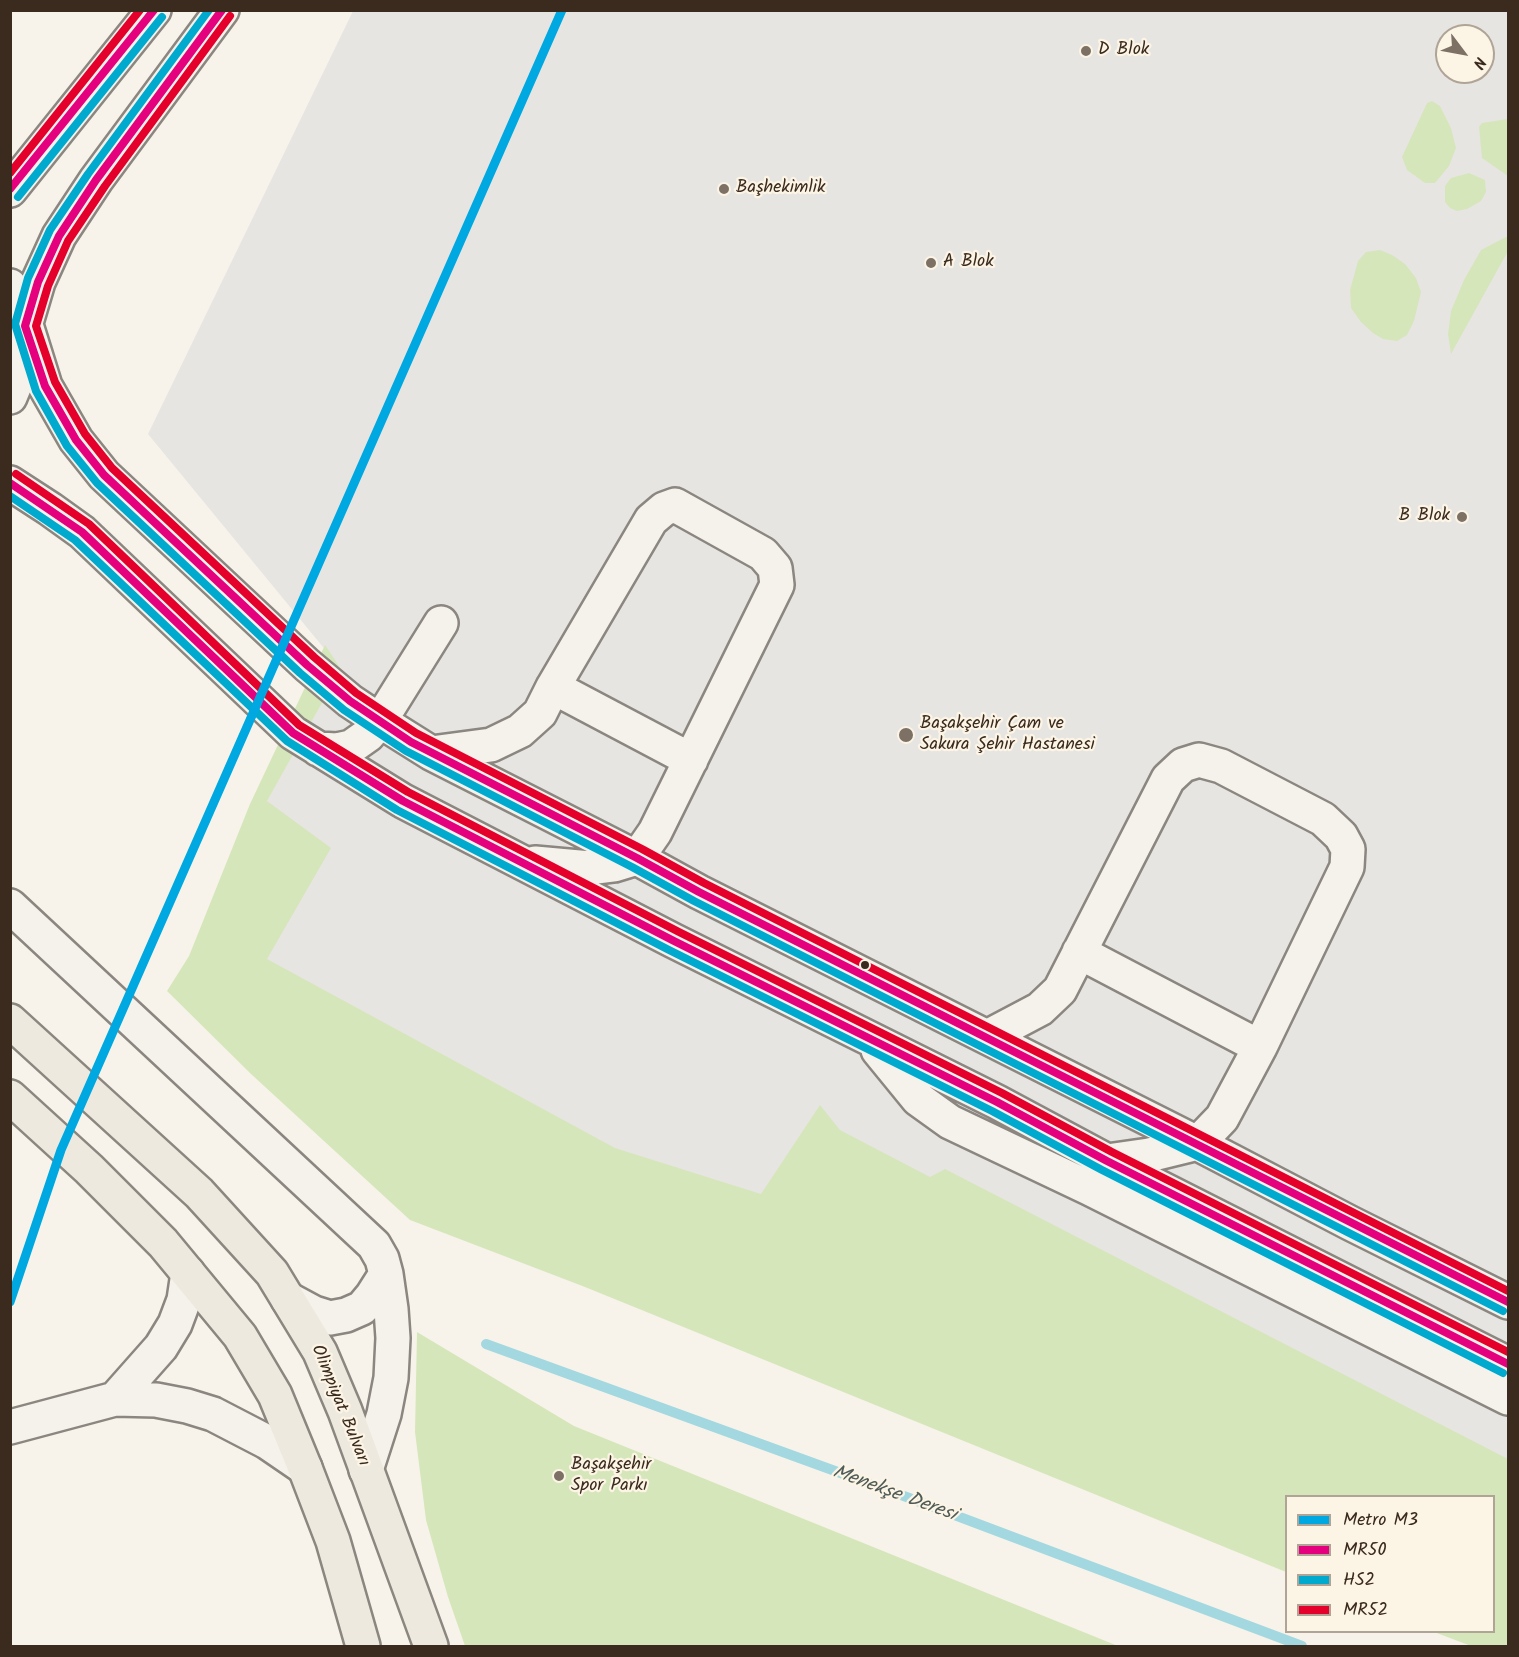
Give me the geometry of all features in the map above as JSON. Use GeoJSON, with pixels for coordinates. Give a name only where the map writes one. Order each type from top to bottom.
{"type":"FeatureCollection","features":[{"type":"Feature","properties":{"kind":"main road","name":"Olimpiyat Bulvarı"},"geometry":{"type":"LineString","coordinates":[[10,1021],[199,1193],[272,1273],[320,1352],[345,1411],[431,1647]]}},
{"type":"Feature","properties":{"kind":"main road"},"geometry":{"type":"LineString","coordinates":[[16,1102],[98,1177],[163,1243],[240,1336],[275,1395],[305,1467],[333,1541],[363,1647]]}},
{"type":"Feature","properties":{"kind":"street"},"geometry":{"type":"LineString","coordinates":[[10,189],[154,10]]}},
{"type":"Feature","properties":{"kind":"street"},"geometry":{"type":"LineString","coordinates":[[10,397],[25,360],[25,326],[38,282],[58,236],[96,180],[222,10]]}},
{"type":"Feature","properties":{"kind":"street"},"geometry":{"type":"LineString","coordinates":[[10,157],[50,140]]}},
{"type":"Feature","properties":{"kind":"street"},"geometry":{"type":"LineString","coordinates":[[10,286],[17,296],[45,386],[76,440],[104,475],[307,665],[350,701],[431,753],[709,897],[1509,1302]]}},
{"type":"Feature","properties":{"kind":"street"},"geometry":{"type":"LineString","coordinates":[[10,483],[82,532],[293,733],[403,801],[1509,1364]]}},
{"type":"Feature","properties":{"kind":"street"},"geometry":{"type":"LineString","coordinates":[[431,753],[491,745],[520,731],[540,713],[651,520],[664,509],[675,505],[763,554],[775,568],[777,585],[655,832],[637,858],[614,865],[590,868],[519,862]]}},
{"type":"Feature","properties":{"kind":"street"},"geometry":{"type":"LineString","coordinates":[[318,749],[337,750],[351,747],[368,735],[380,721],[441,623]]}},
{"type":"Feature","properties":{"kind":"street"},"geometry":{"type":"LineString","coordinates":[[553,687],[691,760]]}},
{"type":"Feature","properties":{"kind":"street"},"geometry":{"type":"LineString","coordinates":[[987,1037],[1040,1010],[1059,990],[1168,779],[1183,765],[1198,760],[1221,766],[1323,819],[1341,836],[1347,849],[1347,867],[1260,1047],[1222,1118],[1198,1143],[1149,1155],[1107,1161]]}},
{"type":"Feature","properties":{"kind":"street"},"geometry":{"type":"LineString","coordinates":[[10,906],[374,1245],[382,1258],[392,1309],[391,1378],[384,1414],[366,1470]]}},
{"type":"Feature","properties":{"kind":"street"},"geometry":{"type":"LineString","coordinates":[[1079,952],[1260,1047]]}},
{"type":"Feature","properties":{"kind":"street"},"geometry":{"type":"LineString","coordinates":[[872,1041],[918,1099],[950,1122],[1089,1188],[1509,1398]]}},
{"type":"Feature","properties":{"kind":"street"},"geometry":{"type":"LineString","coordinates":[[115,1399],[161,1347],[175,1324],[184,1300],[188,1272]]}},
{"type":"Feature","properties":{"kind":"street"},"geometry":{"type":"LineString","coordinates":[[288,1299],[314,1313],[330,1318],[346,1315],[362,1308],[386,1274]]}},
{"type":"Feature","properties":{"kind":"street"},"geometry":{"type":"LineString","coordinates":[[10,1427],[115,1399],[156,1400],[213,1414],[259,1437],[305,1467]]}},
{"type":"Feature","properties":{"kind":"shaded area","name":"Başakşehir Çam ve Sakura Şehir Hastanesi"},"geometry":{"type":"Polygon","coordinates":[[[353,11],[1508,11],[1508,1540],[1495,1495],[243,1021],[266,801],[341,669],[148,434],[353,11]]]}},
{"type":"Feature","properties":{"kind":"green space"},"geometry":{"type":"Polygon","coordinates":[[[1432,101],[1440,106],[1451,128],[1456,148],[1449,166],[1435,183],[1425,183],[1407,170],[1402,157],[1427,103],[1432,101]]]}},
{"type":"Feature","properties":{"kind":"green space"},"geometry":{"type":"Polygon","coordinates":[[[1508,119],[1508,176],[1482,158],[1479,127],[1482,123],[1508,119]]]}},
{"type":"Feature","properties":{"kind":"green space"},"geometry":{"type":"Polygon","coordinates":[[[1469,173],[1485,180],[1486,192],[1481,201],[1467,209],[1457,211],[1445,202],[1445,186],[1451,178],[1469,173]]]}},
{"type":"Feature","properties":{"kind":"green space"},"geometry":{"type":"Polygon","coordinates":[[[1508,237],[1508,251],[1451,354],[1448,334],[1451,311],[1464,280],[1481,250],[1508,237]]]}},
{"type":"Feature","properties":{"kind":"green space"},"geometry":{"type":"Polygon","coordinates":[[[1380,250],[1405,264],[1416,278],[1421,292],[1414,321],[1407,335],[1397,341],[1383,339],[1373,333],[1351,308],[1350,290],[1358,261],[1366,252],[1380,250]]]}},
{"type":"Feature","properties":{"kind":"green space"},"geometry":{"type":"Polygon","coordinates":[[[325,645],[341,669],[267,801],[331,848],[267,959],[615,1148],[761,1194],[820,1105],[840,1130],[930,1177],[945,1169],[1508,1459],[1508,1646],[1471,1646],[1437,1633],[1495,1633],[1495,1495],[1285,1495],[1285,1572],[585,1287],[410,1220],[251,1074],[167,991],[189,956],[250,804],[325,645]]]}},
{"type":"Feature","properties":{"kind":"green space","name":"Başakşehir Spor Parkı"},"geometry":{"type":"Polygon","coordinates":[[[417,1332],[574,1426],[1118,1646],[465,1646],[426,1520],[415,1432],[417,1332]]]}},
{"type":"Feature","properties":{"kind":"waterway","name":"Menekşe Deresi"},"geometry":{"type":"LineString","coordinates":[[486,1344],[912,1499],[1302,1646]]}},
{"type":"Feature","properties":{"kind":"metro line","name":"M3"},"geometry":{"type":"LineString","coordinates":[[10,1302],[61,1150],[562,10]]}},
{"type":"Feature","properties":{"kind":"transit line","name":"MR52"},"geometry":{"type":"LineString","coordinates":[[10,173],[140,10]]}},
{"type":"Feature","properties":{"kind":"transit line","name":"MR50"},"geometry":{"type":"LineString","coordinates":[[10,189],[154,10]]}},
{"type":"Feature","properties":{"kind":"transit line","name":"HS2"},"geometry":{"type":"LineString","coordinates":[[209,10],[88,174],[50,230],[28,278],[15,324],[36,391],[67,446],[97,483],[300,673],[344,710],[406,751],[694,901],[1503,1311]]}},
{"type":"Feature","properties":{"kind":"transit line","name":"MR50"},"geometry":{"type":"LineString","coordinates":[[222,10],[96,180],[59,236],[38,282],[25,326],[45,386],[76,440],[104,475],[307,665],[350,701],[411,742],[699,892],[1508,1302]]}},
{"type":"Feature","properties":{"kind":"transit line","name":"MR52"},"geometry":{"type":"LineString","coordinates":[[230,16],[105,186],[68,241],[48,286],[36,326],[55,382],[85,434],[112,468],[314,657],[356,693],[416,733],[704,883],[1508,1291]]}},
{"type":"Feature","properties":{"kind":"transit line","name":"HS2"},"geometry":{"type":"LineString","coordinates":[[18,197],[162,17]]}},
{"type":"Feature","properties":{"kind":"transit line","name":"MR52"},"geometry":{"type":"LineString","coordinates":[[16,474],[89,524],[299,725],[408,792],[679,932],[1002,1093],[1112,1152],[1508,1352]]}},
{"type":"Feature","properties":{"kind":"transit line","name":"MR50"},"geometry":{"type":"LineString","coordinates":[[10,483],[82,532],[293,733],[403,801],[1508,1364]]}},
{"type":"Feature","properties":{"kind":"transit line","name":"HS2"},"geometry":{"type":"LineString","coordinates":[[10,496],[75,540],[287,741],[397,810],[1503,1373]]}},
{"type":"Feature","properties":{"kind":"place","name":"D Blok"},"geometry":{"type":"Point","coordinates":[1086,51]}},
{"type":"Feature","properties":{"kind":"place","name":"Başhekimlik"},"geometry":{"type":"Point","coordinates":[724,189]}},
{"type":"Feature","properties":{"kind":"place","name":"A Blok"},"geometry":{"type":"Point","coordinates":[931,263]}},
{"type":"Feature","properties":{"kind":"place","name":"B Blok"},"geometry":{"type":"Point","coordinates":[1462,517]}},
{"type":"Feature","properties":{"kind":"place","name":"Başakşehir Çam ve Sakura Şehir Hastanesi"},"geometry":{"type":"Point","coordinates":[906,735]}},
{"type":"Feature","properties":{"kind":"place","name":"Başakşehir Spor Parkı"},"geometry":{"type":"Point","coordinates":[559,1476]}}]}
